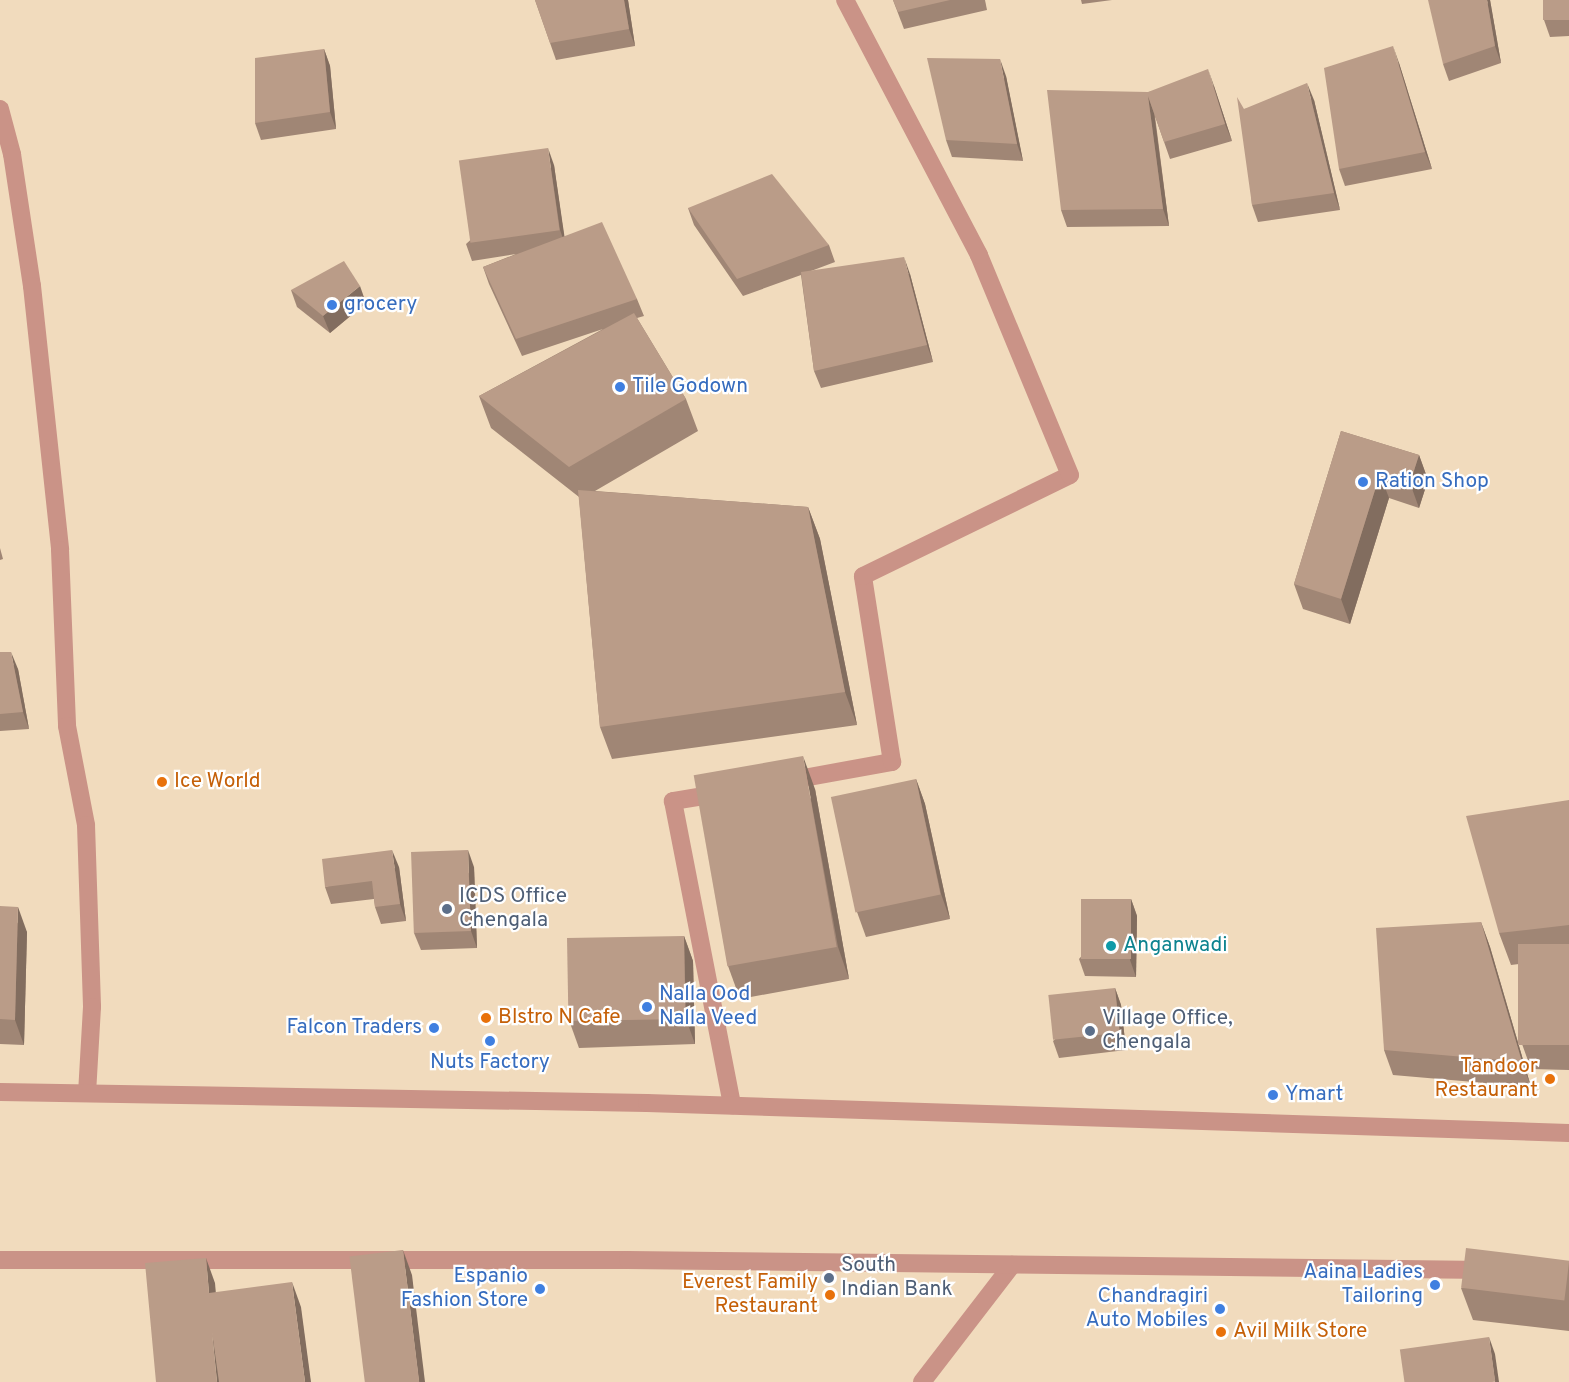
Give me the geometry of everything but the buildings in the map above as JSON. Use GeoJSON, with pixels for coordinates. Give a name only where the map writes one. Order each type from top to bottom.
{"type":"FeatureCollection","features":[{"type":"Feature","properties":{"kind":"street"},"geometry":{"type":"LineString","coordinates":[[765,785],[892,762],[863,576],[1070,475],[979,255],[845,0]]}},
{"type":"Feature","properties":{"kind":"street"},"geometry":{"type":"LineString","coordinates":[[0,109],[12,154],[32,286],[60,550],[67,726],[86,825],[92,1007],[87,1093]]}},
{"type":"Feature","properties":{"kind":"street"},"geometry":{"type":"LineString","coordinates":[[732,1105],[673,801],[742,789]]}},
{"type":"Feature","properties":{"kind":"street"},"geometry":{"type":"LineString","coordinates":[[0,1092],[732,1105],[1569,1133]]}},
{"type":"Feature","properties":{"kind":"street"},"geometry":{"type":"LineString","coordinates":[[0,1260],[1510,1270]]}},
{"type":"Feature","properties":{"kind":"street"},"geometry":{"type":"LineString","coordinates":[[922,1382],[1012,1265]]}},
{"type":"Feature","properties":{"kind":"place","name":"grocery"},"geometry":{"type":"Point","coordinates":[332,305]}},
{"type":"Feature","properties":{"kind":"place","name":"Tile Godown"},"geometry":{"type":"Point","coordinates":[620,387]}},
{"type":"Feature","properties":{"kind":"place","name":"Ration Shop"},"geometry":{"type":"Point","coordinates":[1363,482]}},
{"type":"Feature","properties":{"kind":"place","name":"Ice World"},"geometry":{"type":"Point","coordinates":[162,782]}},
{"type":"Feature","properties":{"kind":"place","name":"ICDS Office Chengala"},"geometry":{"type":"Point","coordinates":[447,909]}},
{"type":"Feature","properties":{"kind":"place","name":"Anganwadi"},"geometry":{"type":"Point","coordinates":[1111,946]}},
{"type":"Feature","properties":{"kind":"place","name":"Nalla Ood Nalla Veed"},"geometry":{"type":"Point","coordinates":[647,1007]}},
{"type":"Feature","properties":{"kind":"place","name":"BIstro N Cafe"},"geometry":{"type":"Point","coordinates":[486,1018]}},
{"type":"Feature","properties":{"kind":"place","name":"Falcon Traders"},"geometry":{"type":"Point","coordinates":[434,1028]}},
{"type":"Feature","properties":{"kind":"place","name":"Village Office, Chengala"},"geometry":{"type":"Point","coordinates":[1090,1031]}},
{"type":"Feature","properties":{"kind":"place","name":"Nuts Factory"},"geometry":{"type":"Point","coordinates":[490,1041]}},
{"type":"Feature","properties":{"kind":"place","name":"Tandoor Restaurant"},"geometry":{"type":"Point","coordinates":[1550,1079]}},
{"type":"Feature","properties":{"kind":"place","name":"Ymart"},"geometry":{"type":"Point","coordinates":[1273,1095]}},
{"type":"Feature","properties":{"kind":"place","name":"South Indian Bank"},"geometry":{"type":"Point","coordinates":[829,1278]}},
{"type":"Feature","properties":{"kind":"place","name":"Aaina Ladies Tailoring"},"geometry":{"type":"Point","coordinates":[1435,1285]}},
{"type":"Feature","properties":{"kind":"place","name":"Espanio Fashion Store"},"geometry":{"type":"Point","coordinates":[540,1289]}},
{"type":"Feature","properties":{"kind":"place","name":"Everest Family Restaurant"},"geometry":{"type":"Point","coordinates":[830,1295]}},
{"type":"Feature","properties":{"kind":"place","name":"Chandragiri Auto Mobiles"},"geometry":{"type":"Point","coordinates":[1220,1309]}},
{"type":"Feature","properties":{"kind":"place","name":"Avil Milk Store"},"geometry":{"type":"Point","coordinates":[1221,1332]}}]}
